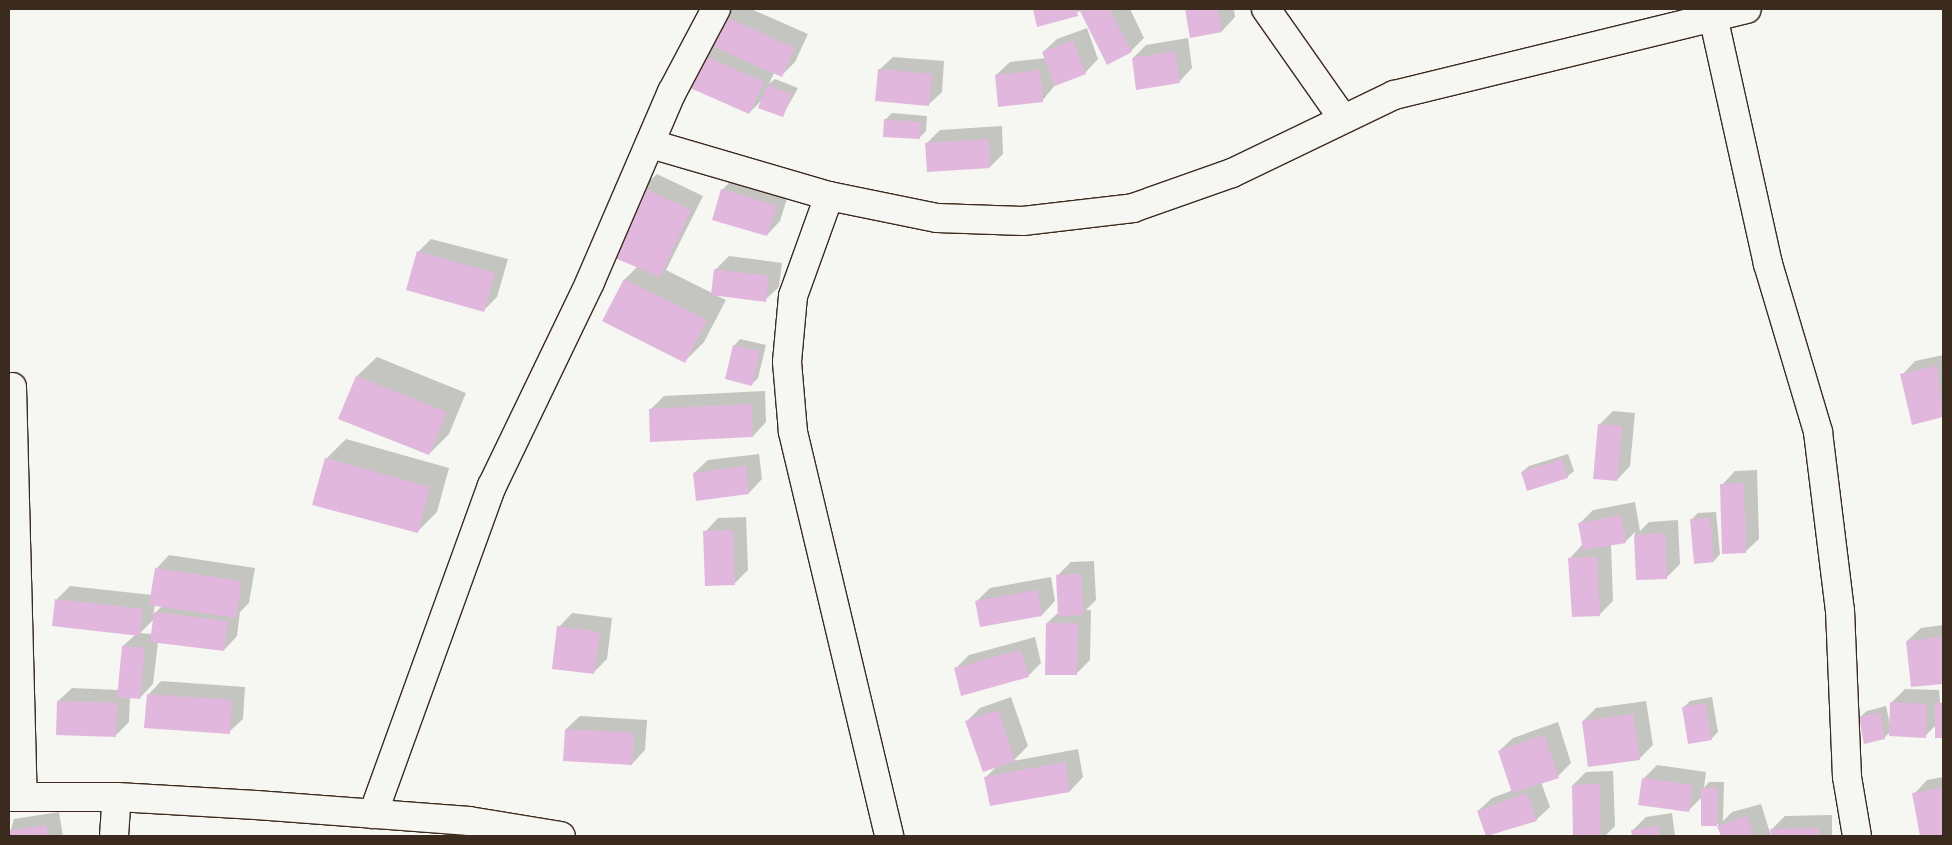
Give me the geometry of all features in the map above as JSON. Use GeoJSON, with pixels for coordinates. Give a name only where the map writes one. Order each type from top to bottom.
{"type":"FeatureCollection","features":[{"type":"Feature","properties":{"kind":"street"},"geometry":{"type":"LineString","coordinates":[[373,814],[492,486],[716,9]]}},
{"type":"Feature","properties":{"kind":"street"},"geometry":{"type":"LineString","coordinates":[[1266,9],[1342,117]]}},
{"type":"Feature","properties":{"kind":"street"},"geometry":{"type":"LineString","coordinates":[[651,144],[829,196],[937,218],[1022,221],[1132,208],[1232,173],[1342,117],[1394,94],[1732,11],[1756,216],[1805,381],[1828,484],[1840,610],[1847,777],[1857,836]]}},
{"type":"Feature","properties":{"kind":"street"},"geometry":{"type":"LineString","coordinates":[[829,196],[793,296],[787,362],[793,432],[889,836]]}},
{"type":"Feature","properties":{"kind":"street"},"geometry":{"type":"LineString","coordinates":[[12,387],[16,797],[117,796],[373,814],[469,821],[561,836]]}},
{"type":"Feature","properties":{"kind":"street"},"geometry":{"type":"LineString","coordinates":[[114,836],[117,796]]}},
{"type":"Feature","properties":{"kind":"building"},"geometry":{"type":"Polygon","coordinates":[[[1033,9],[1076,9],[1078,16],[1037,27],[1033,9]]]}},
{"type":"Feature","properties":{"kind":"building"},"geometry":{"type":"Polygon","coordinates":[[[1079,9],[1109,9],[1132,52],[1107,65],[1079,9]]]}},
{"type":"Feature","properties":{"kind":"building"},"geometry":{"type":"Polygon","coordinates":[[[1185,9],[1218,9],[1222,32],[1190,38],[1185,9]]]}},
{"type":"Feature","properties":{"kind":"building"},"geometry":{"type":"Polygon","coordinates":[[[717,13],[795,48],[782,77],[703,42],[717,13]]]}},
{"type":"Feature","properties":{"kind":"building"},"geometry":{"type":"Polygon","coordinates":[[[1073,40],[1086,74],[1055,86],[1042,52],[1073,40]]]}},
{"type":"Feature","properties":{"kind":"building"},"geometry":{"type":"Polygon","coordinates":[[[1175,51],[1180,83],[1136,90],[1132,58],[1175,51]]]}},
{"type":"Feature","properties":{"kind":"building"},"geometry":{"type":"Polygon","coordinates":[[[703,55],[764,82],[749,114],[688,87],[703,55]]]}},
{"type":"Feature","properties":{"kind":"building"},"geometry":{"type":"Polygon","coordinates":[[[878,69],[932,74],[929,106],[875,101],[878,69]]]}},
{"type":"Feature","properties":{"kind":"building"},"geometry":{"type":"Polygon","coordinates":[[[1040,70],[1043,102],[998,107],[995,75],[1040,70]]]}},
{"type":"Feature","properties":{"kind":"building"},"geometry":{"type":"Polygon","coordinates":[[[767,85],[792,94],[783,117],[758,108],[767,85]]]}},
{"type":"Feature","properties":{"kind":"building"},"geometry":{"type":"Polygon","coordinates":[[[884,119],[921,122],[920,139],[883,137],[884,119]]]}},
{"type":"Feature","properties":{"kind":"building"},"geometry":{"type":"Polygon","coordinates":[[[989,139],[990,168],[927,172],[925,143],[989,139]]]}},
{"type":"Feature","properties":{"kind":"building"},"geometry":{"type":"Polygon","coordinates":[[[642,187],[691,210],[660,277],[610,256],[642,187]]]}},
{"type":"Feature","properties":{"kind":"building"},"geometry":{"type":"Polygon","coordinates":[[[721,189],[777,206],[767,236],[712,220],[721,189]]]}},
{"type":"Feature","properties":{"kind":"building"},"geometry":{"type":"Polygon","coordinates":[[[417,251],[495,273],[484,312],[406,290],[417,251]]]}},
{"type":"Feature","properties":{"kind":"building"},"geometry":{"type":"Polygon","coordinates":[[[714,269],[769,276],[766,302],[711,295],[714,269]]]}},
{"type":"Feature","properties":{"kind":"building"},"geometry":{"type":"Polygon","coordinates":[[[624,279],[707,320],[685,363],[602,321],[624,279]]]}},
{"type":"Feature","properties":{"kind":"building"},"geometry":{"type":"Polygon","coordinates":[[[733,345],[760,351],[752,386],[725,379],[733,345]]]}},
{"type":"Feature","properties":{"kind":"building"},"geometry":{"type":"Polygon","coordinates":[[[1937,366],[1943,417],[1912,425],[1900,374],[1937,366]]]}},
{"type":"Feature","properties":{"kind":"building"},"geometry":{"type":"Polygon","coordinates":[[[356,376],[447,412],[429,455],[338,419],[356,376]]]}},
{"type":"Feature","properties":{"kind":"building"},"geometry":{"type":"Polygon","coordinates":[[[752,404],[753,437],[650,442],[649,409],[752,404]]]}},
{"type":"Feature","properties":{"kind":"building"},"geometry":{"type":"Polygon","coordinates":[[[1598,424],[1622,426],[1617,481],[1593,479],[1598,424]]]}},
{"type":"Feature","properties":{"kind":"building"},"geometry":{"type":"Polygon","coordinates":[[[325,458],[430,487],[418,533],[312,505],[325,458]]]}},
{"type":"Feature","properties":{"kind":"building"},"geometry":{"type":"Polygon","coordinates":[[[1562,459],[1568,478],[1527,491],[1521,472],[1562,459]]]}},
{"type":"Feature","properties":{"kind":"building"},"geometry":{"type":"Polygon","coordinates":[[[746,466],[749,494],[696,501],[693,473],[746,466]]]}},
{"type":"Feature","properties":{"kind":"building"},"geometry":{"type":"Polygon","coordinates":[[[1744,483],[1746,553],[1722,554],[1720,484],[1744,483]]]}},
{"type":"Feature","properties":{"kind":"building"},"geometry":{"type":"Polygon","coordinates":[[[1621,515],[1626,543],[1583,550],[1578,523],[1621,515]]]}},
{"type":"Feature","properties":{"kind":"building"},"geometry":{"type":"Polygon","coordinates":[[[1710,518],[1714,562],[1694,564],[1690,519],[1710,518]]]}},
{"type":"Feature","properties":{"kind":"building"},"geometry":{"type":"Polygon","coordinates":[[[733,530],[735,585],[705,586],[703,531],[733,530]]]}},
{"type":"Feature","properties":{"kind":"building"},"geometry":{"type":"Polygon","coordinates":[[[1665,533],[1667,579],[1636,580],[1634,535],[1665,533]]]}},
{"type":"Feature","properties":{"kind":"building"},"geometry":{"type":"Polygon","coordinates":[[[1597,557],[1600,616],[1572,617],[1568,558],[1597,557]]]}},
{"type":"Feature","properties":{"kind":"building"},"geometry":{"type":"Polygon","coordinates":[[[155,568],[242,581],[236,618],[149,605],[155,568]]]}},
{"type":"Feature","properties":{"kind":"building"},"geometry":{"type":"Polygon","coordinates":[[[1081,574],[1083,615],[1058,616],[1056,575],[1081,574]]]}},
{"type":"Feature","properties":{"kind":"building"},"geometry":{"type":"Polygon","coordinates":[[[1038,590],[1042,616],[980,627],[975,601],[1038,590]]]}},
{"type":"Feature","properties":{"kind":"building"},"geometry":{"type":"Polygon","coordinates":[[[55,599],[143,609],[140,636],[52,626],[55,599]]]}},
{"type":"Feature","properties":{"kind":"building"},"geometry":{"type":"Polygon","coordinates":[[[154,612],[228,621],[224,651],[150,642],[154,612]]]}},
{"type":"Feature","properties":{"kind":"building"},"geometry":{"type":"Polygon","coordinates":[[[1046,623],[1078,623],[1077,675],[1045,675],[1046,623]]]}},
{"type":"Feature","properties":{"kind":"building"},"geometry":{"type":"Polygon","coordinates":[[[557,626],[600,632],[594,674],[552,669],[557,626]]]}},
{"type":"Feature","properties":{"kind":"building"},"geometry":{"type":"Polygon","coordinates":[[[1943,637],[1943,684],[1911,687],[1906,641],[1943,637]]]}},
{"type":"Feature","properties":{"kind":"building"},"geometry":{"type":"Polygon","coordinates":[[[122,646],[145,648],[140,699],[117,697],[122,646]]]}},
{"type":"Feature","properties":{"kind":"building"},"geometry":{"type":"Polygon","coordinates":[[[1021,650],[1029,677],[961,696],[954,668],[1021,650]]]}},
{"type":"Feature","properties":{"kind":"building"},"geometry":{"type":"Polygon","coordinates":[[[147,694],[232,700],[230,734],[144,728],[147,694]]]}},
{"type":"Feature","properties":{"kind":"building"},"geometry":{"type":"Polygon","coordinates":[[[57,701],[117,703],[116,737],[56,735],[57,701]]]}},
{"type":"Feature","properties":{"kind":"building"},"geometry":{"type":"Polygon","coordinates":[[[1890,702],[1927,704],[1926,738],[1889,736],[1890,702]]]}},
{"type":"Feature","properties":{"kind":"building"},"geometry":{"type":"Polygon","coordinates":[[[1705,703],[1712,740],[1688,744],[1682,707],[1705,703]]]}},
{"type":"Feature","properties":{"kind":"building"},"geometry":{"type":"Polygon","coordinates":[[[1935,703],[1943,703],[1943,738],[1935,738],[1935,703]]]}},
{"type":"Feature","properties":{"kind":"building"},"geometry":{"type":"Polygon","coordinates":[[[998,710],[1015,761],[983,772],[965,721],[998,710]]]}},
{"type":"Feature","properties":{"kind":"building"},"geometry":{"type":"Polygon","coordinates":[[[1880,712],[1885,739],[1864,744],[1859,717],[1880,712]]]}},
{"type":"Feature","properties":{"kind":"building"},"geometry":{"type":"Polygon","coordinates":[[[1633,714],[1640,760],[1588,767],[1582,721],[1633,714]]]}},
{"type":"Feature","properties":{"kind":"building"},"geometry":{"type":"Polygon","coordinates":[[[565,729],[634,733],[632,765],[563,761],[565,729]]]}},
{"type":"Feature","properties":{"kind":"building"},"geometry":{"type":"Polygon","coordinates":[[[1544,735],[1559,778],[1512,793],[1498,751],[1544,735]]]}},
{"type":"Feature","properties":{"kind":"building"},"geometry":{"type":"Polygon","coordinates":[[[1065,762],[1070,792],[990,806],[984,777],[1065,762]]]}},
{"type":"Feature","properties":{"kind":"building"},"geometry":{"type":"Polygon","coordinates":[[[1642,778],[1693,785],[1689,812],[1638,805],[1642,778]]]}},
{"type":"Feature","properties":{"kind":"building"},"geometry":{"type":"Polygon","coordinates":[[[1600,784],[1601,836],[1573,836],[1572,785],[1600,784]]]}},
{"type":"Feature","properties":{"kind":"building"},"geometry":{"type":"Polygon","coordinates":[[[1701,788],[1718,788],[1717,826],[1701,826],[1701,788]]]}},
{"type":"Feature","properties":{"kind":"building"},"geometry":{"type":"Polygon","coordinates":[[[1943,788],[1943,835],[1920,836],[1912,793],[1943,788]]]}},
{"type":"Feature","properties":{"kind":"building"},"geometry":{"type":"Polygon","coordinates":[[[1527,793],[1537,821],[1486,836],[1477,811],[1527,793]]]}},
{"type":"Feature","properties":{"kind":"building"},"geometry":{"type":"Polygon","coordinates":[[[1747,816],[1754,836],[1721,836],[1717,826],[1747,816]]]}},
{"type":"Feature","properties":{"kind":"building"},"geometry":{"type":"Polygon","coordinates":[[[46,825],[48,836],[9,836],[9,831],[46,825]]]}},
{"type":"Feature","properties":{"kind":"building"},"geometry":{"type":"Polygon","coordinates":[[[1659,826],[1660,836],[1632,836],[1631,830],[1659,826]]]}},
{"type":"Feature","properties":{"kind":"building"},"geometry":{"type":"Polygon","coordinates":[[[1819,828],[1819,836],[1771,836],[1770,829],[1819,828]]]}}]}
